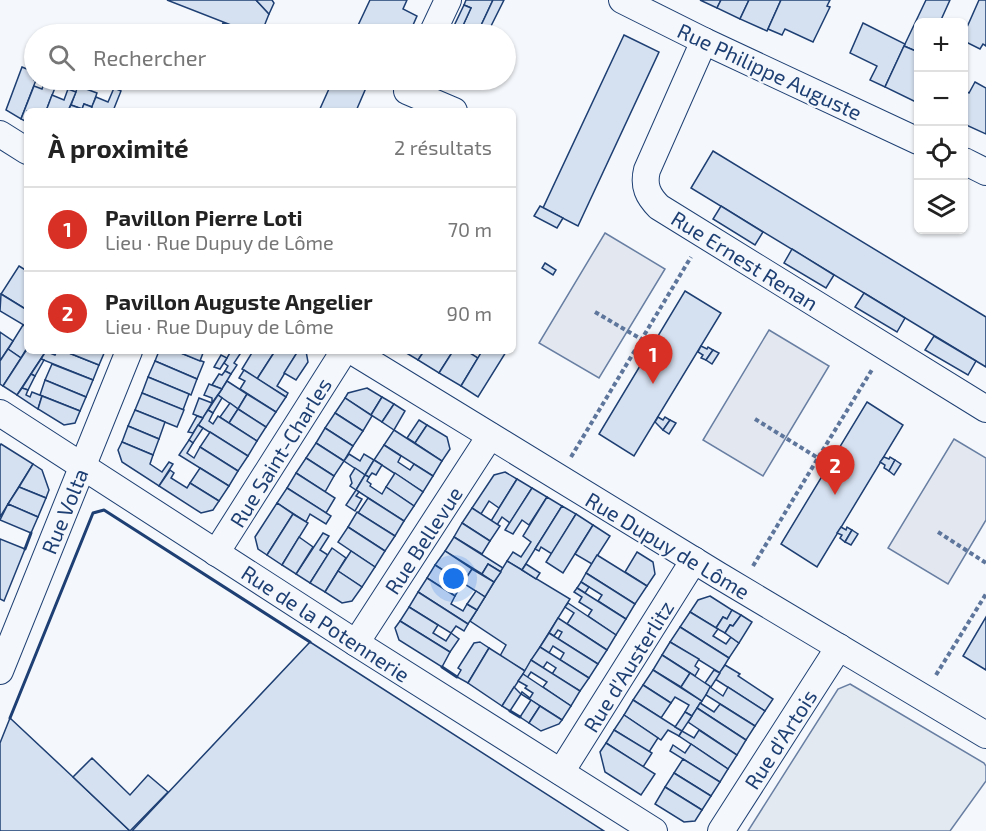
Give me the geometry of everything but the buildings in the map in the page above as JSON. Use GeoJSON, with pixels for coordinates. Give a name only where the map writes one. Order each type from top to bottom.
{"type":"FeatureCollection","features":[{"type":"Feature","properties":{"kind":"street"},"geometry":{"type":"LineString","coordinates":[[437,24],[448,0]]}},
{"type":"Feature","properties":{"kind":"street","name":"Rue Philippe Auguste"},"geometry":{"type":"LineString","coordinates":[[622,0],[914,139]]}},
{"type":"Feature","properties":{"kind":"street","name":"Rue Ernest Renan"},"geometry":{"type":"LineString","coordinates":[[704,41],[645,177],[645,185],[652,200],[659,207],[986,409]]}},
{"type":"Feature","properties":{"kind":"street"},"geometry":{"type":"LineString","coordinates":[[407,90],[447,108]]}},
{"type":"Feature","properties":{"kind":"street"},"geometry":{"type":"LineString","coordinates":[[0,134],[24,149]]}},
{"type":"Feature","properties":{"kind":"street"},"geometry":{"type":"LineString","coordinates":[[968,163],[986,172]]}},
{"type":"Feature","properties":{"kind":"street","name":"Rue Volta"},"geometry":{"type":"LineString","coordinates":[[0,671],[128,354]]}},
{"type":"Feature","properties":{"kind":"street","name":"Rue Saint-Charles"},"geometry":{"type":"LineString","coordinates":[[216,553],[342,354]]}},
{"type":"Feature","properties":{"kind":"street","name":"Rue Dupuy de Lôme"},"geometry":{"type":"LineString","coordinates":[[357,354],[558,478],[986,735]]}},
{"type":"Feature","properties":{"kind":"street","name":"Rue de la Potennerie"},"geometry":{"type":"LineString","coordinates":[[0,413],[356,643],[654,831]]}},
{"type":"Feature","properties":{"kind":"street","name":"Rue Bellevue"},"geometry":{"type":"LineString","coordinates":[[356,643],[490,436]]}},
{"type":"Feature","properties":{"kind":"street","name":"Rue d'Austerlitz"},"geometry":{"type":"LineString","coordinates":[[561,772],[694,560]]}},
{"type":"Feature","properties":{"kind":"street","name":"Rue d'Artois"},"geometry":{"type":"LineString","coordinates":[[721,831],[838,647]]}},
{"type":"Feature","properties":{"kind":"path"},"geometry":{"type":"LineString","coordinates":[[558,478],[704,235]]}},
{"type":"Feature","properties":{"kind":"path"},"geometry":{"type":"LineString","coordinates":[[596,312],[641,339]]}},
{"type":"Feature","properties":{"kind":"path"},"geometry":{"type":"LineString","coordinates":[[740,588],[886,347]]}},
{"type":"Feature","properties":{"kind":"path"},"geometry":{"type":"LineString","coordinates":[[755,420],[818,459]]}},
{"type":"Feature","properties":{"kind":"path"},"geometry":{"type":"LineString","coordinates":[[938,532],[986,563]]}},
{"type":"Feature","properties":{"kind":"path"},"geometry":{"type":"LineString","coordinates":[[923,698],[986,594]]}},
{"type":"Feature","properties":{"kind":"shaded area"},"geometry":{"type":"Polygon","coordinates":[[[605,233],[665,269],[599,378],[539,343],[605,233]]]}},
{"type":"Feature","properties":{"kind":"shaded area"},"geometry":{"type":"Polygon","coordinates":[[[769,330],[829,366],[763,476],[703,440],[769,330]]]}},
{"type":"Feature","properties":{"kind":"shaded area"},"geometry":{"type":"Polygon","coordinates":[[[954,439],[986,458],[986,520],[948,584],[888,548],[954,439]]]}},
{"type":"Feature","properties":{"kind":"shaded area"},"geometry":{"type":"Polygon","coordinates":[[[850,684],[984,763],[986,781],[950,831],[748,831],[838,689],[850,684]]]}},
{"type":"Feature","properties":{"kind":"wall"},"geometry":{"type":"LineString","coordinates":[[10,718],[93,513],[104,510],[310,642]]}},
{"type":"Feature","properties":{"kind":"wall"},"geometry":{"type":"LineString","coordinates":[[25,549],[31,533]]}},
{"type":"Feature","properties":{"kind":"wall"},"geometry":{"type":"LineString","coordinates":[[442,667],[457,677]]}},
{"type":"Feature","properties":{"kind":"wall"},"geometry":{"type":"LineString","coordinates":[[510,711],[520,717]]}},
{"type":"Feature","properties":{"kind":"place","name":"Pavillon Pierre Loti"},"geometry":{"type":"Point","coordinates":[653,384]}},
{"type":"Feature","properties":{"kind":"place","name":"Pavillon Auguste Angelier"},"geometry":{"type":"Point","coordinates":[835,495]}}]}
